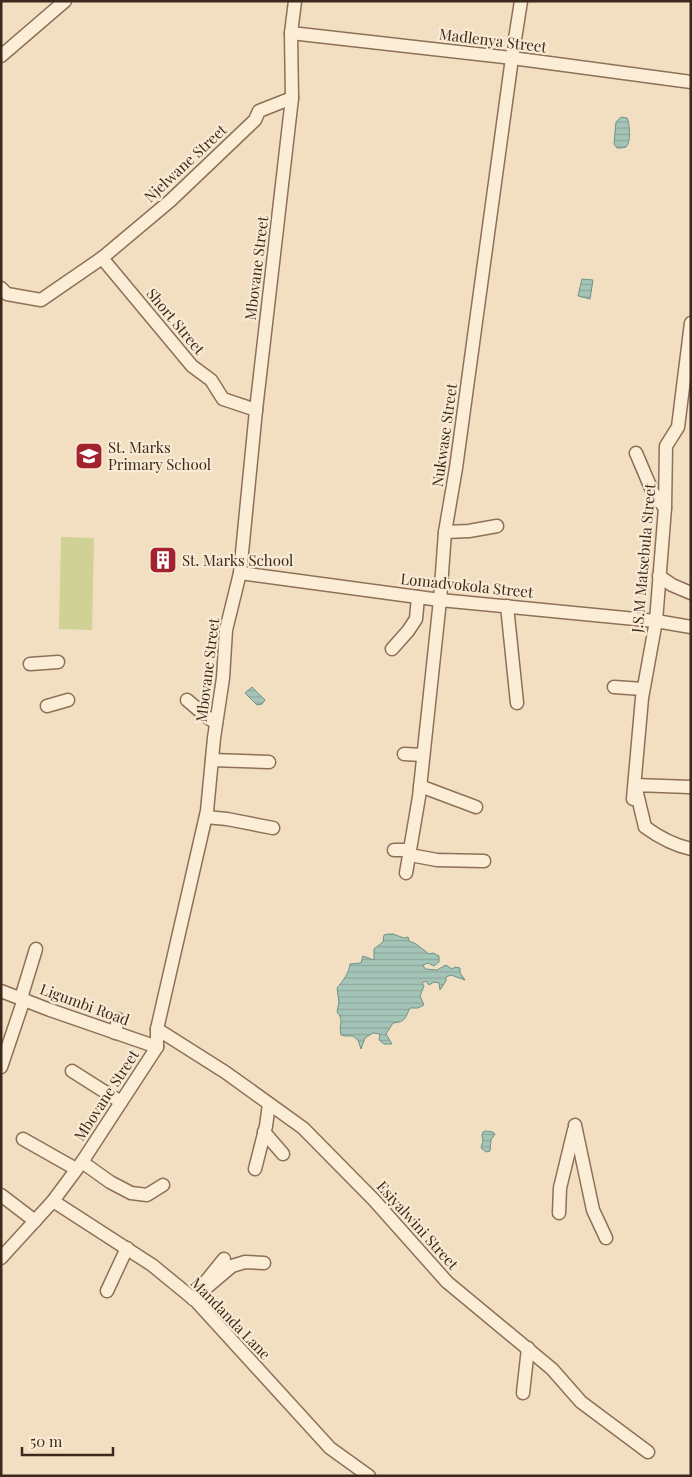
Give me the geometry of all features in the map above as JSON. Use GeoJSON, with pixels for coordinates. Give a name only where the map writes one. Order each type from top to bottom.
{"type":"FeatureCollection","features":[{"type":"Feature","properties":{"kind":"street"},"geometry":{"type":"LineString","coordinates":[[1,56],[65,1]]}},
{"type":"Feature","properties":{"kind":"street","name":"Mbovane Street"},"geometry":{"type":"LineString","coordinates":[[1,1258],[53,1201],[79,1166],[157,1047],[157,1028],[206,817],[223,678],[226,630],[240,573],[256,410],[292,98],[291,32],[295,1]]}},
{"type":"Feature","properties":{"kind":"street","name":"Nukwase Street"},"geometry":{"type":"LineString","coordinates":[[406,873],[420,786],[440,600],[445,532],[456,468],[521,1]]}},
{"type":"Feature","properties":{"kind":"street","name":"Madlenya Street"},"geometry":{"type":"LineString","coordinates":[[291,32],[512,58],[691,82]]}},
{"type":"Feature","properties":{"kind":"street","name":"Njelwane Street"},"geometry":{"type":"LineString","coordinates":[[1,288],[7,294],[41,300],[102,258],[170,201],[254,120],[258,111],[292,98]]}},
{"type":"Feature","properties":{"kind":"street","name":"Short Street"},"geometry":{"type":"LineString","coordinates":[[102,258],[192,366],[211,380],[223,399],[256,410]]}},
{"type":"Feature","properties":{"kind":"street","name":"J.S.M Matsebula Street"},"geometry":{"type":"LineString","coordinates":[[633,799],[643,689],[656,621],[665,508],[666,446],[678,427],[691,322]]}},
{"type":"Feature","properties":{"kind":"street"},"geometry":{"type":"LineString","coordinates":[[636,453],[653,493],[665,508]]}},
{"type":"Feature","properties":{"kind":"street"},"geometry":{"type":"LineString","coordinates":[[445,532],[469,531],[497,526]]}},
{"type":"Feature","properties":{"kind":"street","name":"Lomadvokola Street"},"geometry":{"type":"LineString","coordinates":[[240,573],[440,600],[656,621],[691,627]]}},
{"type":"Feature","properties":{"kind":"street"},"geometry":{"type":"LineString","coordinates":[[659,576],[672,585],[691,593]]}},
{"type":"Feature","properties":{"kind":"street"},"geometry":{"type":"LineString","coordinates":[[392,649],[416,619],[418,597]]}},
{"type":"Feature","properties":{"kind":"street"},"geometry":{"type":"LineString","coordinates":[[507,606],[516,703]]}},
{"type":"Feature","properties":{"kind":"street"},"geometry":{"type":"LineString","coordinates":[[30,664],[58,662]]}},
{"type":"Feature","properties":{"kind":"street"},"geometry":{"type":"LineString","coordinates":[[614,687],[643,689]]}},
{"type":"Feature","properties":{"kind":"street"},"geometry":{"type":"LineString","coordinates":[[47,706],[68,700]]}},
{"type":"Feature","properties":{"kind":"street"},"geometry":{"type":"LineString","coordinates":[[187,700],[216,723]]}},
{"type":"Feature","properties":{"kind":"street"},"geometry":{"type":"LineString","coordinates":[[404,754],[423,755]]}},
{"type":"Feature","properties":{"kind":"street"},"geometry":{"type":"LineString","coordinates":[[212,760],[269,762]]}},
{"type":"Feature","properties":{"kind":"street"},"geometry":{"type":"LineString","coordinates":[[690,787],[635,785],[645,828],[660,838],[691,849]]}},
{"type":"Feature","properties":{"kind":"street"},"geometry":{"type":"LineString","coordinates":[[420,786],[476,807]]}},
{"type":"Feature","properties":{"kind":"street"},"geometry":{"type":"LineString","coordinates":[[206,817],[273,828]]}},
{"type":"Feature","properties":{"kind":"street"},"geometry":{"type":"LineString","coordinates":[[394,850],[437,860],[484,861]]}},
{"type":"Feature","properties":{"kind":"street"},"geometry":{"type":"LineString","coordinates":[[1,1067],[36,949]]}},
{"type":"Feature","properties":{"kind":"street","name":"Ligumbi Road"},"geometry":{"type":"LineString","coordinates":[[1,991],[157,1047]]}},
{"type":"Feature","properties":{"kind":"street"},"geometry":{"type":"LineString","coordinates":[[114,1032],[118,1019]]}},
{"type":"Feature","properties":{"kind":"street","name":"Esiyalwini Street"},"geometry":{"type":"LineString","coordinates":[[157,1028],[225,1072],[303,1128],[374,1200],[446,1282],[552,1369],[581,1402],[648,1452]]}},
{"type":"Feature","properties":{"kind":"street"},"geometry":{"type":"LineString","coordinates":[[72,1071],[121,1102]]}},
{"type":"Feature","properties":{"kind":"street"},"geometry":{"type":"LineString","coordinates":[[255,1168],[269,1104]]}},
{"type":"Feature","properties":{"kind":"street"},"geometry":{"type":"LineString","coordinates":[[559,1213],[560,1188],[575,1125],[592,1210],[606,1238]]}},
{"type":"Feature","properties":{"kind":"street"},"geometry":{"type":"LineString","coordinates":[[264,1132],[283,1154]]}},
{"type":"Feature","properties":{"kind":"street"},"geometry":{"type":"LineString","coordinates":[[23,1138],[131,1193],[147,1195],[163,1184]]}},
{"type":"Feature","properties":{"kind":"street"},"geometry":{"type":"LineString","coordinates":[[1,1195],[35,1221]]}},
{"type":"Feature","properties":{"kind":"street","name":"Mandanda Lane"},"geometry":{"type":"LineString","coordinates":[[53,1201],[152,1265],[193,1299],[330,1448],[369,1476]]}},
{"type":"Feature","properties":{"kind":"street"},"geometry":{"type":"LineString","coordinates":[[108,1291],[126,1248]]}},
{"type":"Feature","properties":{"kind":"street"},"geometry":{"type":"LineString","coordinates":[[193,1299],[224,1259]]}},
{"type":"Feature","properties":{"kind":"street"},"geometry":{"type":"LineString","coordinates":[[193,1299],[206,1290],[232,1266],[245,1262],[264,1263]]}},
{"type":"Feature","properties":{"kind":"street"},"geometry":{"type":"LineString","coordinates":[[523,1392],[528,1348]]}},
{"type":"Feature","properties":{"kind":"green space"},"geometry":{"type":"Polygon","coordinates":[[[61,537],[94,538],[92,630],[59,629],[61,537]]]}},
{"type":"Feature","properties":{"kind":"shaded area"},"geometry":{"type":"Polygon","coordinates":[[[621,117],[627,118],[628,121],[628,145],[623,148],[617,148],[614,144],[616,122],[621,117]]]}},
{"type":"Feature","properties":{"kind":"shaded area"},"geometry":{"type":"Polygon","coordinates":[[[582,279],[593,280],[590,299],[578,296],[582,279]]]}},
{"type":"Feature","properties":{"kind":"shaded area"},"geometry":{"type":"Polygon","coordinates":[[[252,687],[265,700],[262,704],[257,705],[245,693],[252,687]]]}},
{"type":"Feature","properties":{"kind":"shaded area"},"geometry":{"type":"Polygon","coordinates":[[[388,934],[404,938],[408,937],[409,941],[429,954],[433,953],[439,956],[439,962],[434,966],[428,963],[423,965],[425,969],[437,970],[446,965],[452,969],[455,967],[460,968],[460,973],[465,980],[451,975],[446,977],[446,981],[440,990],[439,983],[434,982],[429,985],[426,981],[422,983],[424,986],[420,996],[424,1005],[418,1008],[410,1008],[403,1020],[393,1023],[386,1034],[392,1044],[384,1044],[379,1040],[380,1034],[373,1033],[365,1038],[361,1049],[358,1040],[353,1036],[341,1035],[341,1018],[337,1012],[339,1002],[337,988],[347,974],[350,964],[361,963],[363,956],[374,960],[374,949],[383,942],[384,935],[388,934]]]}},
{"type":"Feature","properties":{"kind":"shaded area"},"geometry":{"type":"Polygon","coordinates":[[[486,1131],[495,1134],[491,1140],[490,1151],[486,1152],[481,1148],[482,1135],[486,1131]]]}},
{"type":"Feature","properties":{"kind":"place","name":"St. Marks Primary School"},"geometry":{"type":"Point","coordinates":[89,456]}},
{"type":"Feature","properties":{"kind":"place","name":"St. Marks School"},"geometry":{"type":"Point","coordinates":[163,560]}}]}
